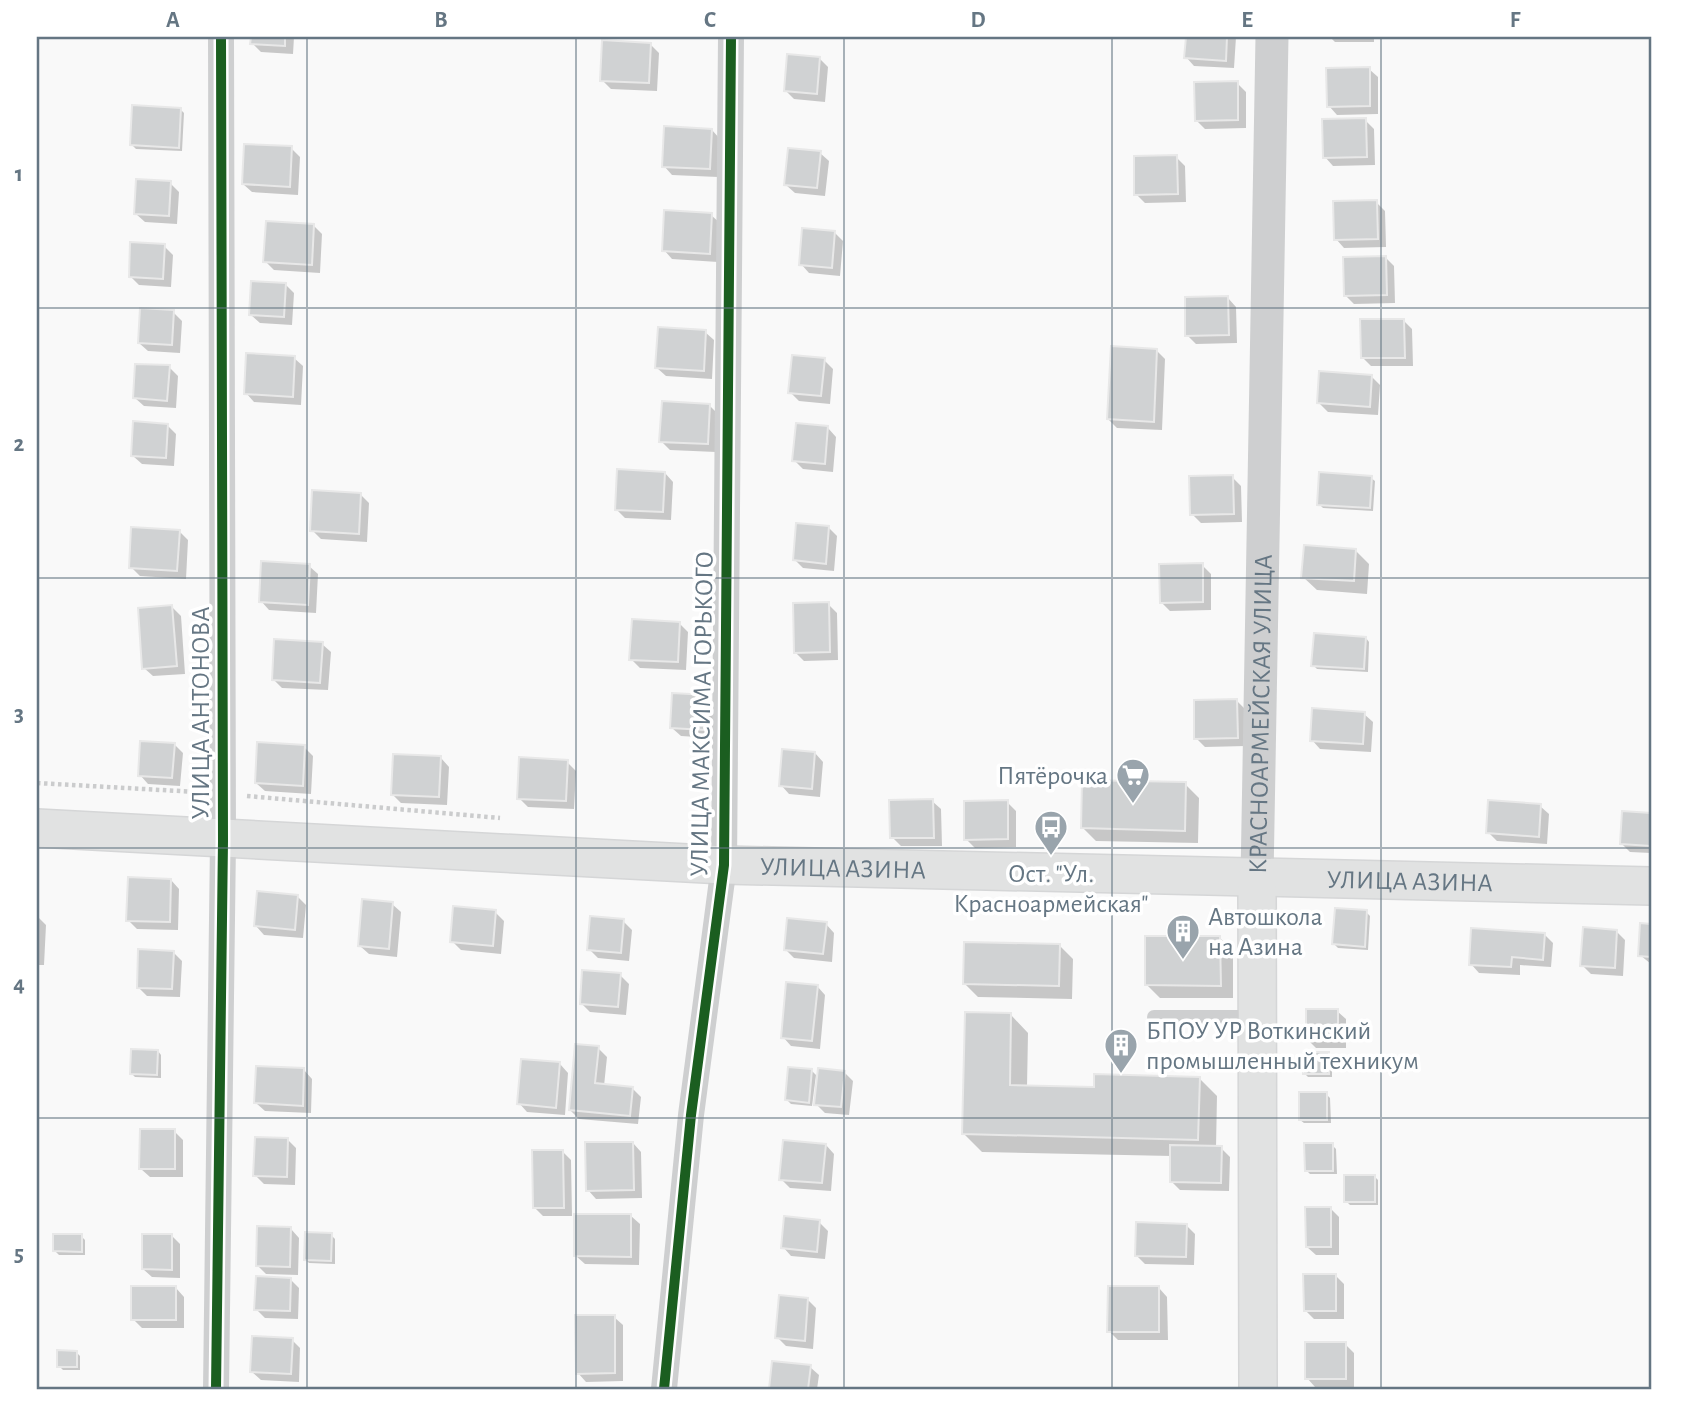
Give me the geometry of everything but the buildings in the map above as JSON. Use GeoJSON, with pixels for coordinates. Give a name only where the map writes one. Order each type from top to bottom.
{"type":"FeatureCollection","features":[{"type":"Feature","properties":{"kind":"main road","name":"УЛИЦА АЗИНА"},"geometry":{"type":"LineString","coordinates":[[37,828],[223,841],[724,865],[1651,886]]}},
{"type":"Feature","properties":{"kind":"main road","name":"КРАСНОАРМЕЙСКАЯ УЛИЦА"},"geometry":{"type":"LineString","coordinates":[[1257,878],[1258,1389]]}},
{"type":"Feature","properties":{"kind":"street","name":"УЛИЦА АНТОНОВА"},"geometry":{"type":"LineString","coordinates":[[216,1389],[223,841],[221,37]]}},
{"type":"Feature","properties":{"kind":"street","name":"УЛИЦА МАКСИМА ГОРЬКОГО"},"geometry":{"type":"LineString","coordinates":[[664,1389],[691,1115],[724,865],[731,37]]}},
{"type":"Feature","properties":{"kind":"street","name":"КРАСНОАРМЕЙСКАЯ УЛИЦА"},"geometry":{"type":"LineString","coordinates":[[1257,878],[1272,37]]}},
{"type":"Feature","properties":{"kind":"lane"},"geometry":{"type":"LineString","coordinates":[[1154,1017],[1258,1017]]}},
{"type":"Feature","properties":{"kind":"path"},"geometry":{"type":"LineString","coordinates":[[37,783],[223,793],[501,818]]}},
{"type":"Feature","properties":{"kind":"cycle path"},"geometry":{"type":"LineString","coordinates":[[216,1389],[223,841],[221,37]]}},
{"type":"Feature","properties":{"kind":"cycle path"},"geometry":{"type":"LineString","coordinates":[[664,1389],[691,1115],[724,865],[731,37]]}},
{"type":"Feature","properties":{"kind":"place","name":"Пятёрочка"},"geometry":{"type":"Point","coordinates":[1133,805]}},
{"type":"Feature","properties":{"kind":"place","name":"Ост. \"Ул. Красноармейская\""},"geometry":{"type":"Point","coordinates":[1051,857]}},
{"type":"Feature","properties":{"kind":"place","name":"Автошкола на Азина"},"geometry":{"type":"Point","coordinates":[1183,961]}},
{"type":"Feature","properties":{"kind":"place","name":"БПОУ УР Воткинский промышленный техникум"},"geometry":{"type":"Point","coordinates":[1121,1075]}}]}
